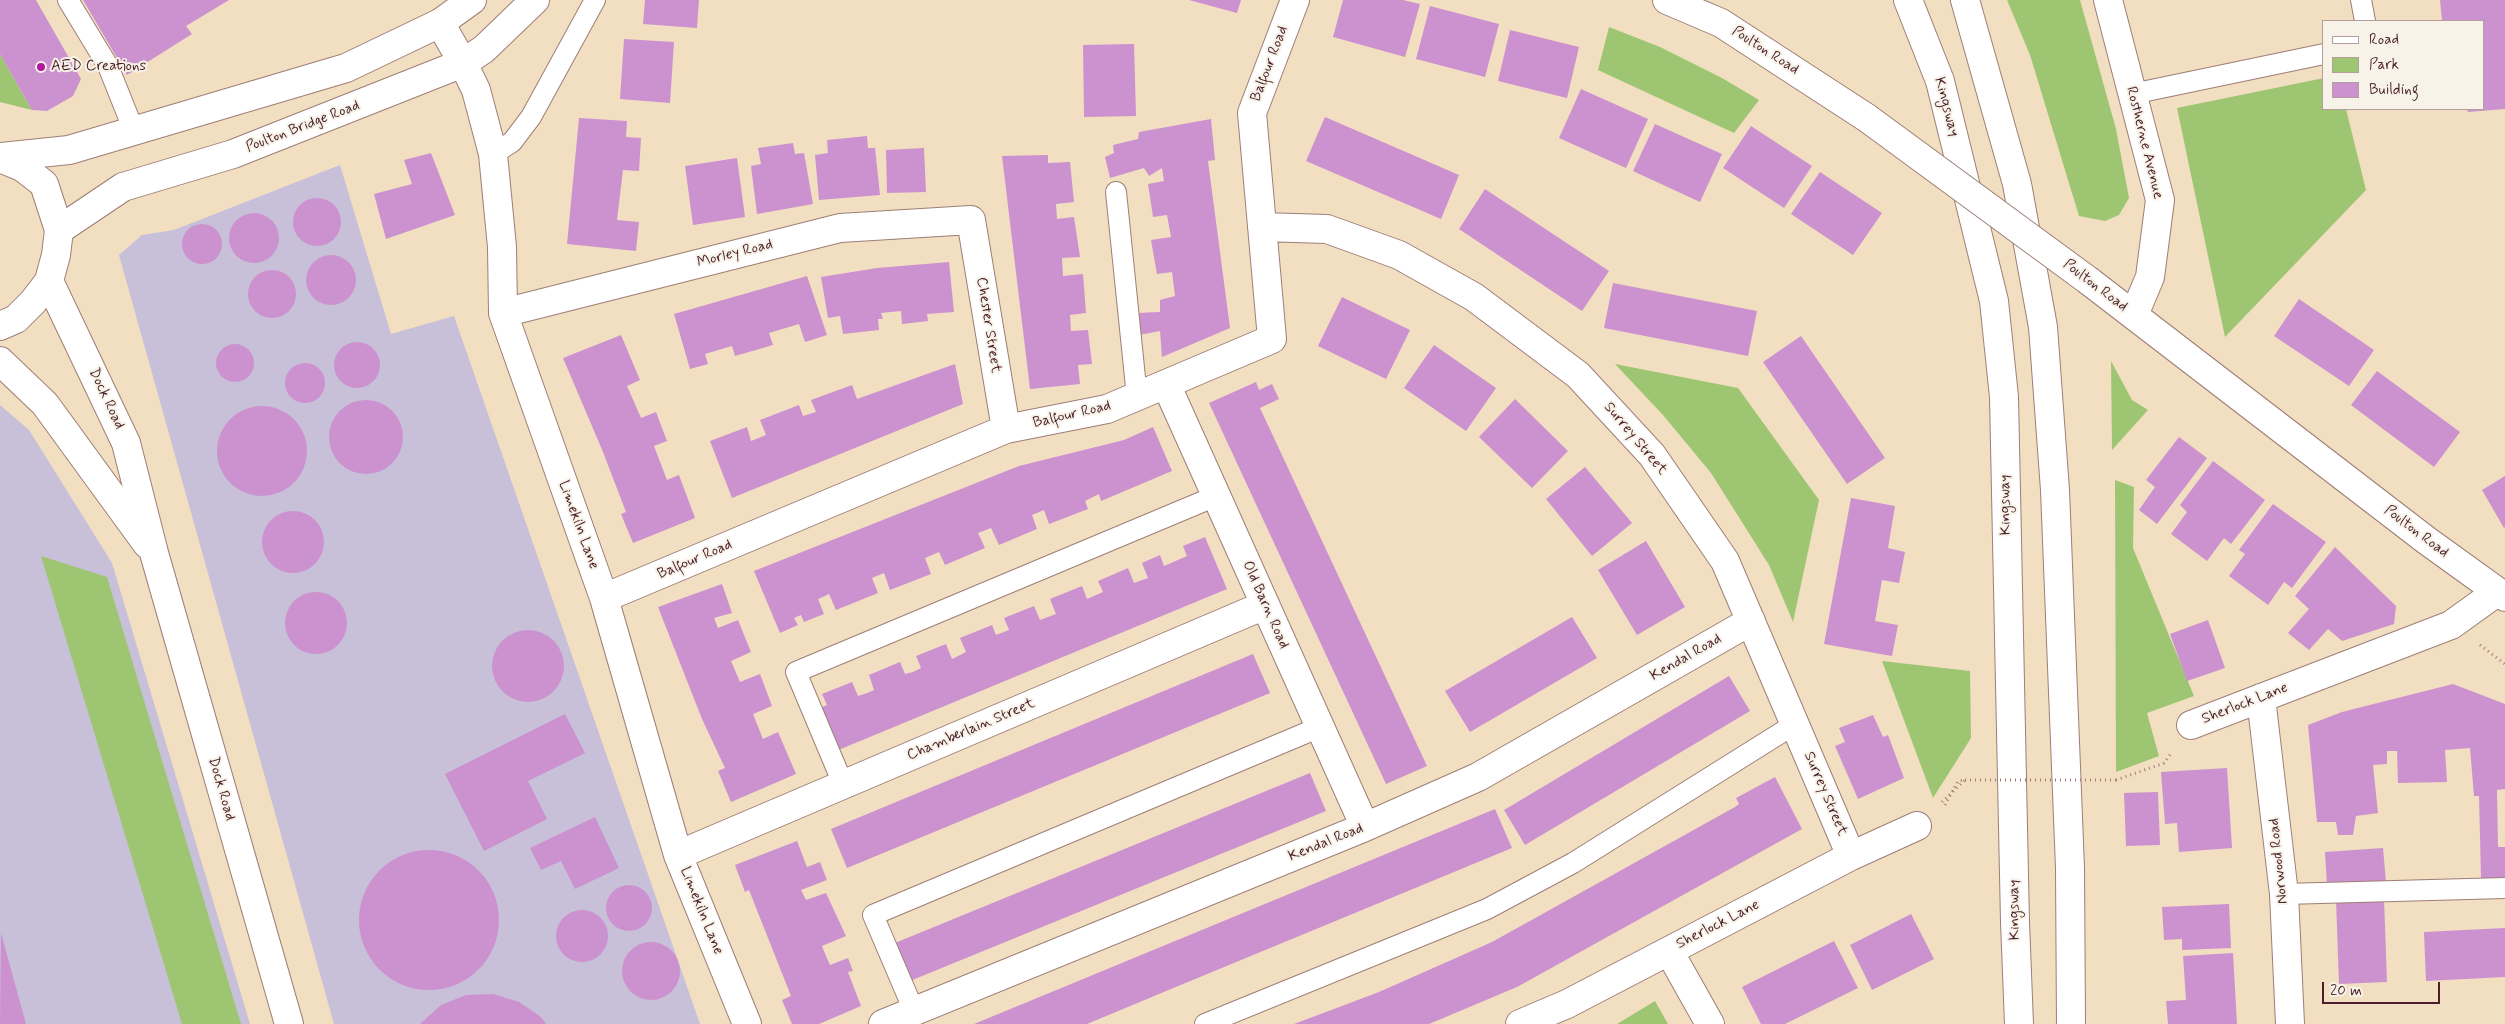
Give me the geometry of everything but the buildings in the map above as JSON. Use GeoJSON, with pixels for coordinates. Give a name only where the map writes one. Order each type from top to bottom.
{"type":"FeatureCollection","features":[{"type":"Feature","properties":{"kind":"main road"},"geometry":{"type":"LineString","coordinates":[[0,158],[69,150],[346,68],[440,23],[472,0]]}},
{"type":"Feature","properties":{"kind":"main road","name":"Poulton Bridge Road"},"geometry":{"type":"LineString","coordinates":[[58,230],[123,187],[233,154],[463,63],[484,49],[535,0]]}},
{"type":"Feature","properties":{"kind":"main road","name":"Balfour Road"},"geometry":{"type":"LineString","coordinates":[[604,598],[1006,429],[1107,409],[1272,339],[1252,112],[1294,0]]}},
{"type":"Feature","properties":{"kind":"main road","name":"Poulton Road"},"geometry":{"type":"LineString","coordinates":[[1667,0],[1721,23],[1867,118],[2089,281],[2426,540],[2501,595]]}},
{"type":"Feature","properties":{"kind":"main road","name":"Kingsway"},"geometry":{"type":"LineString","coordinates":[[1908,0],[1940,81],[1995,310],[2004,397],[2014,922],[2019,1024]]}},
{"type":"Feature","properties":{"kind":"main road"},"geometry":{"type":"LineString","coordinates":[[1965,0],[2017,184],[2043,327],[2055,490],[2070,858],[2070,1024]]}},
{"type":"Feature","properties":{"kind":"main road","name":"Rostherne Avenue"},"geometry":{"type":"LineString","coordinates":[[2108,0],[2160,200],[2150,277],[2134,315]]}},
{"type":"Feature","properties":{"kind":"main road","name":"Limekiln Lane"},"geometry":{"type":"LineString","coordinates":[[440,23],[476,90],[494,154],[502,247],[503,313],[604,598],[678,855],[747,1024]]}},
{"type":"Feature","properties":{"kind":"main road"},"geometry":{"type":"LineString","coordinates":[[0,158],[22,167],[44,184],[58,230],[56,256],[49,280],[33,302],[16,319],[0,326]]}},
{"type":"Feature","properties":{"kind":"main road","name":"Morley Road"},"geometry":{"type":"LineString","coordinates":[[503,313],[840,228],[971,220]]}},
{"type":"Feature","properties":{"kind":"main road","name":"Chester Street"},"geometry":{"type":"LineString","coordinates":[[971,220],[1006,429]]}},
{"type":"Feature","properties":{"kind":"main road","name":"Surrey Street"},"geometry":{"type":"LineString","coordinates":[[1262,227],[1326,229],[1399,255],[1474,296],[1578,375],[1652,455],[1725,561],[1851,856]]}},
{"type":"Feature","properties":{"kind":"main road","name":"Dock Road"},"geometry":{"type":"LineString","coordinates":[[49,280],[126,443],[154,553],[289,1024]]}},
{"type":"Feature","properties":{"kind":"main road","name":"Dock Road"},"geometry":{"type":"LineString","coordinates":[[0,361],[45,404],[154,553]]}},
{"type":"Feature","properties":{"kind":"main road","name":"Old Barn Road"},"geometry":{"type":"LineString","coordinates":[[1166,384],[1365,827]]}},
{"type":"Feature","properties":{"kind":"main road","name":"Sherlock Lane"},"geometry":{"type":"LineString","coordinates":[[2191,725],[2451,624],[2501,595]]}},
{"type":"Feature","properties":{"kind":"main road","name":"Chamberlain Street"},"geometry":{"type":"LineString","coordinates":[[678,855],[1265,605]]}},
{"type":"Feature","properties":{"kind":"main road","name":"Kendal Road"},"geometry":{"type":"LineString","coordinates":[[882,1024],[1365,827],[1478,777],[1750,621]]}},
{"type":"Feature","properties":{"kind":"main road","name":"Norwood Road"},"geometry":{"type":"LineString","coordinates":[[2261,698],[2284,894],[2290,1024]]}},
{"type":"Feature","properties":{"kind":"main road","name":"Sherlock Lane"},"geometry":{"type":"LineString","coordinates":[[1520,1024],[1567,1004],[1851,856],[1917,826]]}},
{"type":"Feature","properties":{"kind":"main road"},"geometry":{"type":"LineString","coordinates":[[1669,951],[1710,1024]]}},
{"type":"Feature","properties":{"kind":"lane"},"geometry":{"type":"LineString","coordinates":[[68,0],[108,66],[134,131]]}},
{"type":"Feature","properties":{"kind":"lane"},"geometry":{"type":"LineString","coordinates":[[494,154],[512,142],[530,118],[595,0]]}},
{"type":"Feature","properties":{"kind":"lane"},"geometry":{"type":"LineString","coordinates":[[2362,0],[2365,20]]}},
{"type":"Feature","properties":{"kind":"lane"},"geometry":{"type":"LineString","coordinates":[[2132,94],[2322,54]]}},
{"type":"Feature","properties":{"kind":"lane"},"geometry":{"type":"LineString","coordinates":[[1116,192],[1136,397]]}},
{"type":"Feature","properties":{"kind":"lane"},"geometry":{"type":"LineString","coordinates":[[843,784],[796,672],[1216,496]]}},
{"type":"Feature","properties":{"kind":"lane"},"geometry":{"type":"LineString","coordinates":[[1205,1024],[1487,910],[1573,863],[1795,724]]}},
{"type":"Feature","properties":{"kind":"lane"},"geometry":{"type":"LineString","coordinates":[[914,1011],[873,915],[1320,726]]}},
{"type":"Feature","properties":{"kind":"lane"},"geometry":{"type":"LineString","coordinates":[[2284,894],[2505,888]]}},
{"type":"Feature","properties":{"kind":"path","name":"Sherlock Lane"},"geometry":{"type":"LineString","coordinates":[[1965,780],[2116,780],[2164,763],[2191,725]]}},
{"type":"Feature","properties":{"kind":"shaded area"},"geometry":{"type":"Polygon","coordinates":[[[340,165],[391,334],[454,316],[700,1024],[334,1024],[119,255],[142,235],[174,230],[340,165]]]}},
{"type":"Feature","properties":{"kind":"shaded area"},"geometry":{"type":"Polygon","coordinates":[[[0,405],[29,430],[112,563],[250,1024],[0,1024],[0,405]]]}},
{"type":"Feature","properties":{"kind":"green space"},"geometry":{"type":"Polygon","coordinates":[[[2007,0],[2080,0],[2116,129],[2129,198],[2119,215],[2105,221],[2079,216],[2030,55],[2007,0]]]}},
{"type":"Feature","properties":{"kind":"green space"},"geometry":{"type":"Polygon","coordinates":[[[1609,27],[1660,47],[1722,78],[1759,100],[1734,133],[1598,70],[1609,27]]]}},
{"type":"Feature","properties":{"kind":"green space"},"geometry":{"type":"Polygon","coordinates":[[[0,54],[32,110],[0,102],[0,54]]]}},
{"type":"Feature","properties":{"kind":"green space"},"geometry":{"type":"Polygon","coordinates":[[[2322,78],[2322,110],[2346,110],[2366,190],[2225,337],[2177,108],[2322,78]]]}},
{"type":"Feature","properties":{"kind":"green space"},"geometry":{"type":"Polygon","coordinates":[[[2111,361],[2132,400],[2148,410],[2112,450],[2111,361]]]}},
{"type":"Feature","properties":{"kind":"green space"},"geometry":{"type":"Polygon","coordinates":[[[1615,364],[1738,388],[1819,500],[1793,622],[1769,565],[1711,473],[1663,415],[1615,364]]]}},
{"type":"Feature","properties":{"kind":"green space"},"geometry":{"type":"Polygon","coordinates":[[[2115,480],[2134,487],[2133,548],[2194,696],[2147,713],[2159,756],[2116,772],[2115,480]]]}},
{"type":"Feature","properties":{"kind":"green space"},"geometry":{"type":"Polygon","coordinates":[[[41,556],[107,577],[241,1024],[182,1024],[41,556]]]}},
{"type":"Feature","properties":{"kind":"green space"},"geometry":{"type":"Polygon","coordinates":[[[1882,661],[1970,671],[1971,738],[1933,798],[1882,661]]]}},
{"type":"Feature","properties":{"kind":"green space"},"geometry":{"type":"Polygon","coordinates":[[[1655,1001],[1668,1024],[1617,1024],[1655,1001]]]}},
{"type":"Feature","properties":{"kind":"place","name":"AED Creations"},"geometry":{"type":"Point","coordinates":[41,67]}}]}
